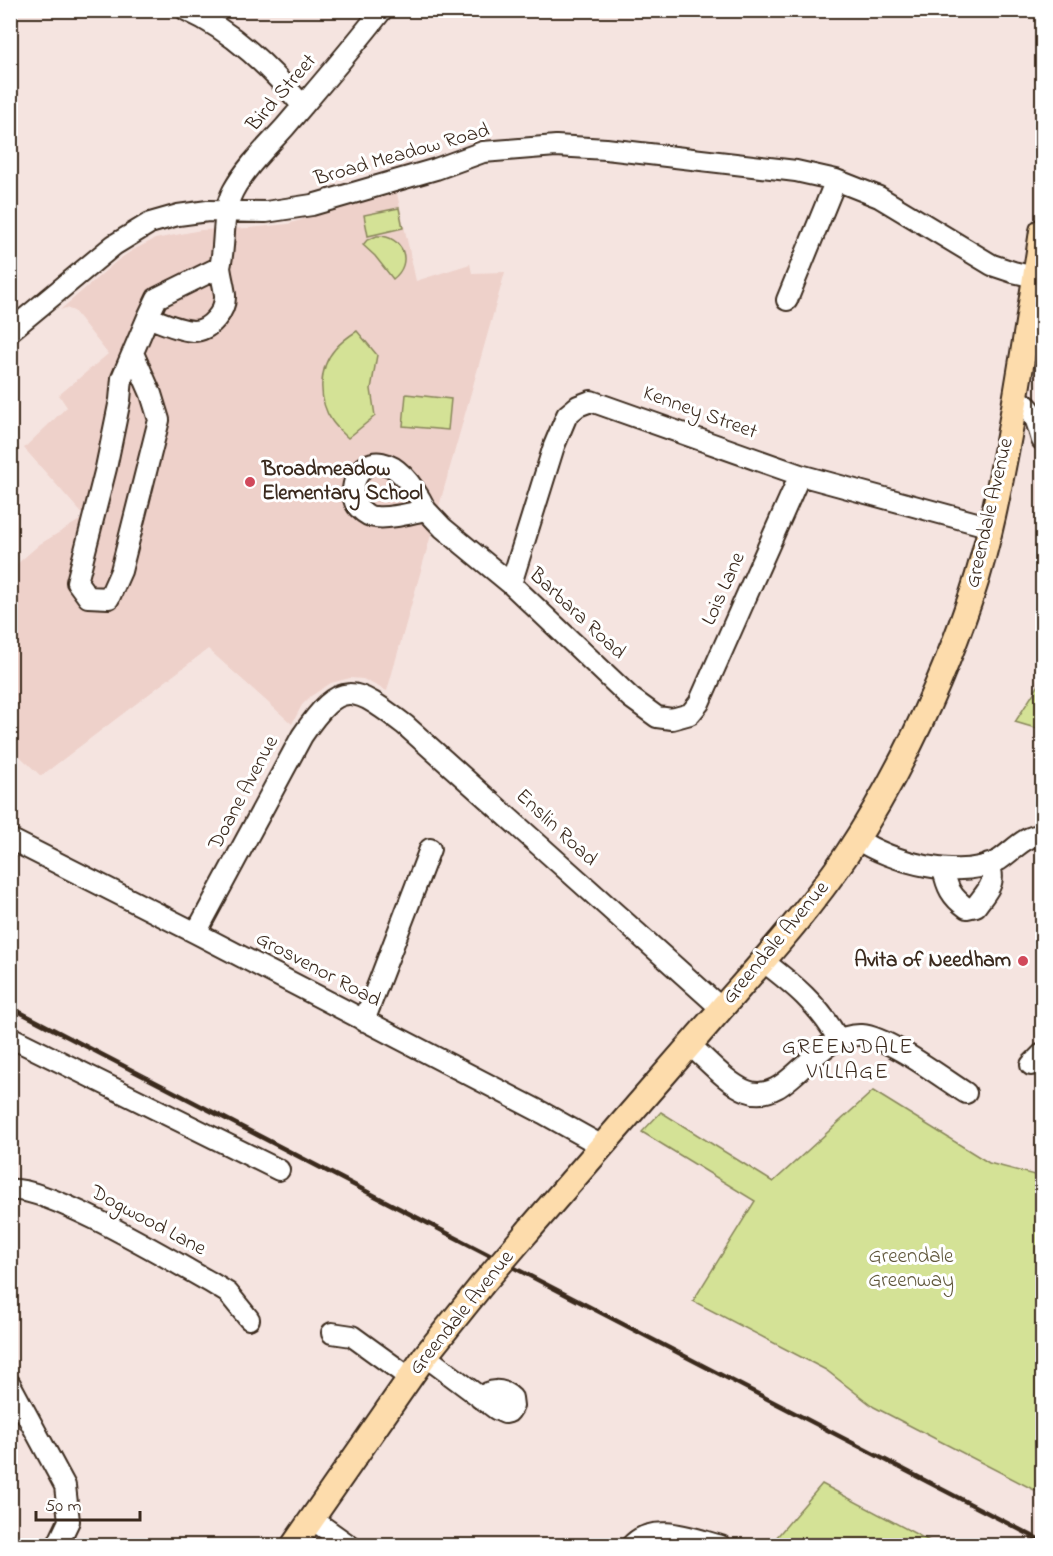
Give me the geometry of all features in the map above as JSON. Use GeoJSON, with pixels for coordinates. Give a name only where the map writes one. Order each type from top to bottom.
{"type":"FeatureCollection","features":[{"type":"Feature","properties":{"kind":"main road","name":"Greendale Avenue"},"geometry":{"type":"LineString","coordinates":[[293,1545],[425,1356],[481,1286],[763,961],[819,893],[857,839],[901,761],[932,699],[972,593],[991,527],[1016,399],[1042,231]]}},
{"type":"Feature","properties":{"kind":"street"},"geometry":{"type":"LineString","coordinates":[[186,10],[252,53],[303,106]]}},
{"type":"Feature","properties":{"kind":"street","name":"Bird Street"},"geometry":{"type":"LineString","coordinates":[[226,212],[233,192],[250,168],[382,10]]}},
{"type":"Feature","properties":{"kind":"street","name":"Broad Meadow Road"},"geometry":{"type":"LineString","coordinates":[[10,331],[114,245],[150,223],[178,215],[266,212],[312,205],[436,169],[483,152],[556,146],[606,149],[796,171],[836,180],[879,197],[992,265],[1035,277]]}},
{"type":"Feature","properties":{"kind":"street"},"geometry":{"type":"LineString","coordinates":[[787,300],[836,180]]}},
{"type":"Feature","properties":{"kind":"street"},"geometry":{"type":"LineString","coordinates":[[148,316],[171,326],[194,331],[217,319],[223,309],[225,297],[220,267],[224,251],[226,212]]}},
{"type":"Feature","properties":{"kind":"street"},"geometry":{"type":"LineString","coordinates":[[133,353],[151,394],[159,420],[121,570],[109,598],[88,597],[77,582],[106,468],[120,400],[122,378],[157,298],[220,267]]}},
{"type":"Feature","properties":{"kind":"street"},"geometry":{"type":"LineString","coordinates":[[1016,399],[1031,409],[1042,440]]}},
{"type":"Feature","properties":{"kind":"street","name":"Kenney Street"},"geometry":{"type":"LineString","coordinates":[[511,584],[554,446],[567,415],[578,406],[591,401],[800,475],[991,527]]}},
{"type":"Feature","properties":{"kind":"street","name":"Lois Lane"},"geometry":{"type":"LineString","coordinates":[[685,716],[690,714],[699,703],[800,475]]}},
{"type":"Feature","properties":{"kind":"street","name":"Barbara Road"},"geometry":{"type":"LineString","coordinates":[[426,510],[443,528],[511,584],[631,698],[657,717],[672,719],[685,716]]}},
{"type":"Feature","properties":{"kind":"street","name":"Doane Avenue"},"geometry":{"type":"LineString","coordinates":[[196,933],[302,736],[318,712],[332,699],[352,693]]}},
{"type":"Feature","properties":{"kind":"street","name":"Enslin Road"},"geometry":{"type":"LineString","coordinates":[[352,693],[373,700],[405,725],[722,1009]]}},
{"type":"Feature","properties":{"kind":"street"},"geometry":{"type":"LineString","coordinates":[[857,839],[890,856],[961,870],[989,864],[1006,855],[1026,839],[1042,836]]}},
{"type":"Feature","properties":{"kind":"street","name":"Grosvenor Road"},"geometry":{"type":"LineString","coordinates":[[10,839],[196,933],[543,1113],[602,1146]]}},
{"type":"Feature","properties":{"kind":"street"},"geometry":{"type":"LineString","coordinates":[[364,1021],[430,849]]}},
{"type":"Feature","properties":{"kind":"street"},"geometry":{"type":"LineString","coordinates":[[943,868],[946,886],[956,900],[967,908],[976,906],[993,883],[994,876],[989,864]]}},
{"type":"Feature","properties":{"kind":"street"},"geometry":{"type":"LineString","coordinates":[[763,961],[794,984],[814,1003],[838,1039]]}},
{"type":"Feature","properties":{"kind":"street"},"geometry":{"type":"LineString","coordinates":[[690,1045],[738,1087],[760,1094],[780,1086],[820,1051],[838,1039],[859,1035],[876,1038],[891,1046],[966,1093]]}},
{"type":"Feature","properties":{"kind":"street"},"geometry":{"type":"LineString","coordinates":[[10,1037],[279,1170]]}},
{"type":"Feature","properties":{"kind":"street","name":"Dogwood Lane"},"geometry":{"type":"LineString","coordinates":[[10,1190],[36,1194],[74,1209],[210,1282],[228,1293],[249,1319]]}},
{"type":"Feature","properties":{"kind":"street"},"geometry":{"type":"LineString","coordinates":[[332,1333],[352,1336],[410,1378]]}},
{"type":"Feature","properties":{"kind":"street"},"geometry":{"type":"LineString","coordinates":[[425,1356],[480,1398]]}},
{"type":"Feature","properties":{"kind":"street"},"geometry":{"type":"LineString","coordinates":[[10,1384],[65,1486],[69,1521],[57,1545]]}},
{"type":"Feature","properties":{"kind":"street"},"geometry":{"type":"LineString","coordinates":[[312,1519],[350,1545]]}},
{"type":"Feature","properties":{"kind":"street"},"geometry":{"type":"LineString","coordinates":[[631,1545],[638,1538],[656,1532],[721,1545]]}},
{"type":"Feature","properties":{"kind":"shaded area","name":"Broadmeadow Elementary School"},"geometry":{"type":"Polygon","coordinates":[[[396,189],[416,281],[470,264],[472,273],[505,272],[387,691],[363,679],[350,678],[331,683],[302,705],[292,724],[208,649],[41,776],[11,748],[10,570],[40,544],[85,517],[24,448],[67,407],[59,395],[108,354],[74,311],[66,308],[60,310],[118,260],[155,239],[201,230],[288,224],[396,189]]]}},
{"type":"Feature","properties":{"kind":"green space"},"geometry":{"type":"Polygon","coordinates":[[[399,208],[403,228],[368,236],[364,215],[399,208]]]}},
{"type":"Feature","properties":{"kind":"green space"},"geometry":{"type":"Polygon","coordinates":[[[377,236],[393,240],[403,251],[403,265],[393,279],[363,245],[367,240],[377,236]]]}},
{"type":"Feature","properties":{"kind":"green space"},"geometry":{"type":"Polygon","coordinates":[[[357,331],[377,355],[371,389],[375,416],[348,438],[327,413],[322,385],[325,365],[329,357],[340,344],[357,331]]]}},
{"type":"Feature","properties":{"kind":"green space"},"geometry":{"type":"Polygon","coordinates":[[[406,394],[451,399],[448,430],[403,426],[406,394]]]}},
{"type":"Feature","properties":{"kind":"green space"},"geometry":{"type":"Polygon","coordinates":[[[1042,680],[1042,730],[1015,722],[1042,680]]]}},
{"type":"Feature","properties":{"kind":"green space","name":"Greendale Greenway"},"geometry":{"type":"Polygon","coordinates":[[[873,1091],[989,1163],[1042,1177],[1042,1494],[874,1407],[826,1370],[693,1301],[755,1201],[642,1132],[661,1112],[773,1182],[873,1091]]]}},
{"type":"Feature","properties":{"kind":"green space"},"geometry":{"type":"Polygon","coordinates":[[[822,1484],[933,1543],[939,1545],[770,1545],[822,1484]]]}},
{"type":"Feature","properties":{"kind":"railway"},"geometry":{"type":"LineString","coordinates":[[10,1007],[1042,1541]]}},
{"type":"Feature","properties":{"kind":"place","name":"Broadmeadow Elementary School"},"geometry":{"type":"Point","coordinates":[250,482]}},
{"type":"Feature","properties":{"kind":"place","name":"Avita of Needham"},"geometry":{"type":"Point","coordinates":[1023,961]}},
{"type":"Feature","properties":{"kind":"district","name":"GREENDALE VILLAGE"},"geometry":{"type":"Point","coordinates":[848,1060]}}]}
